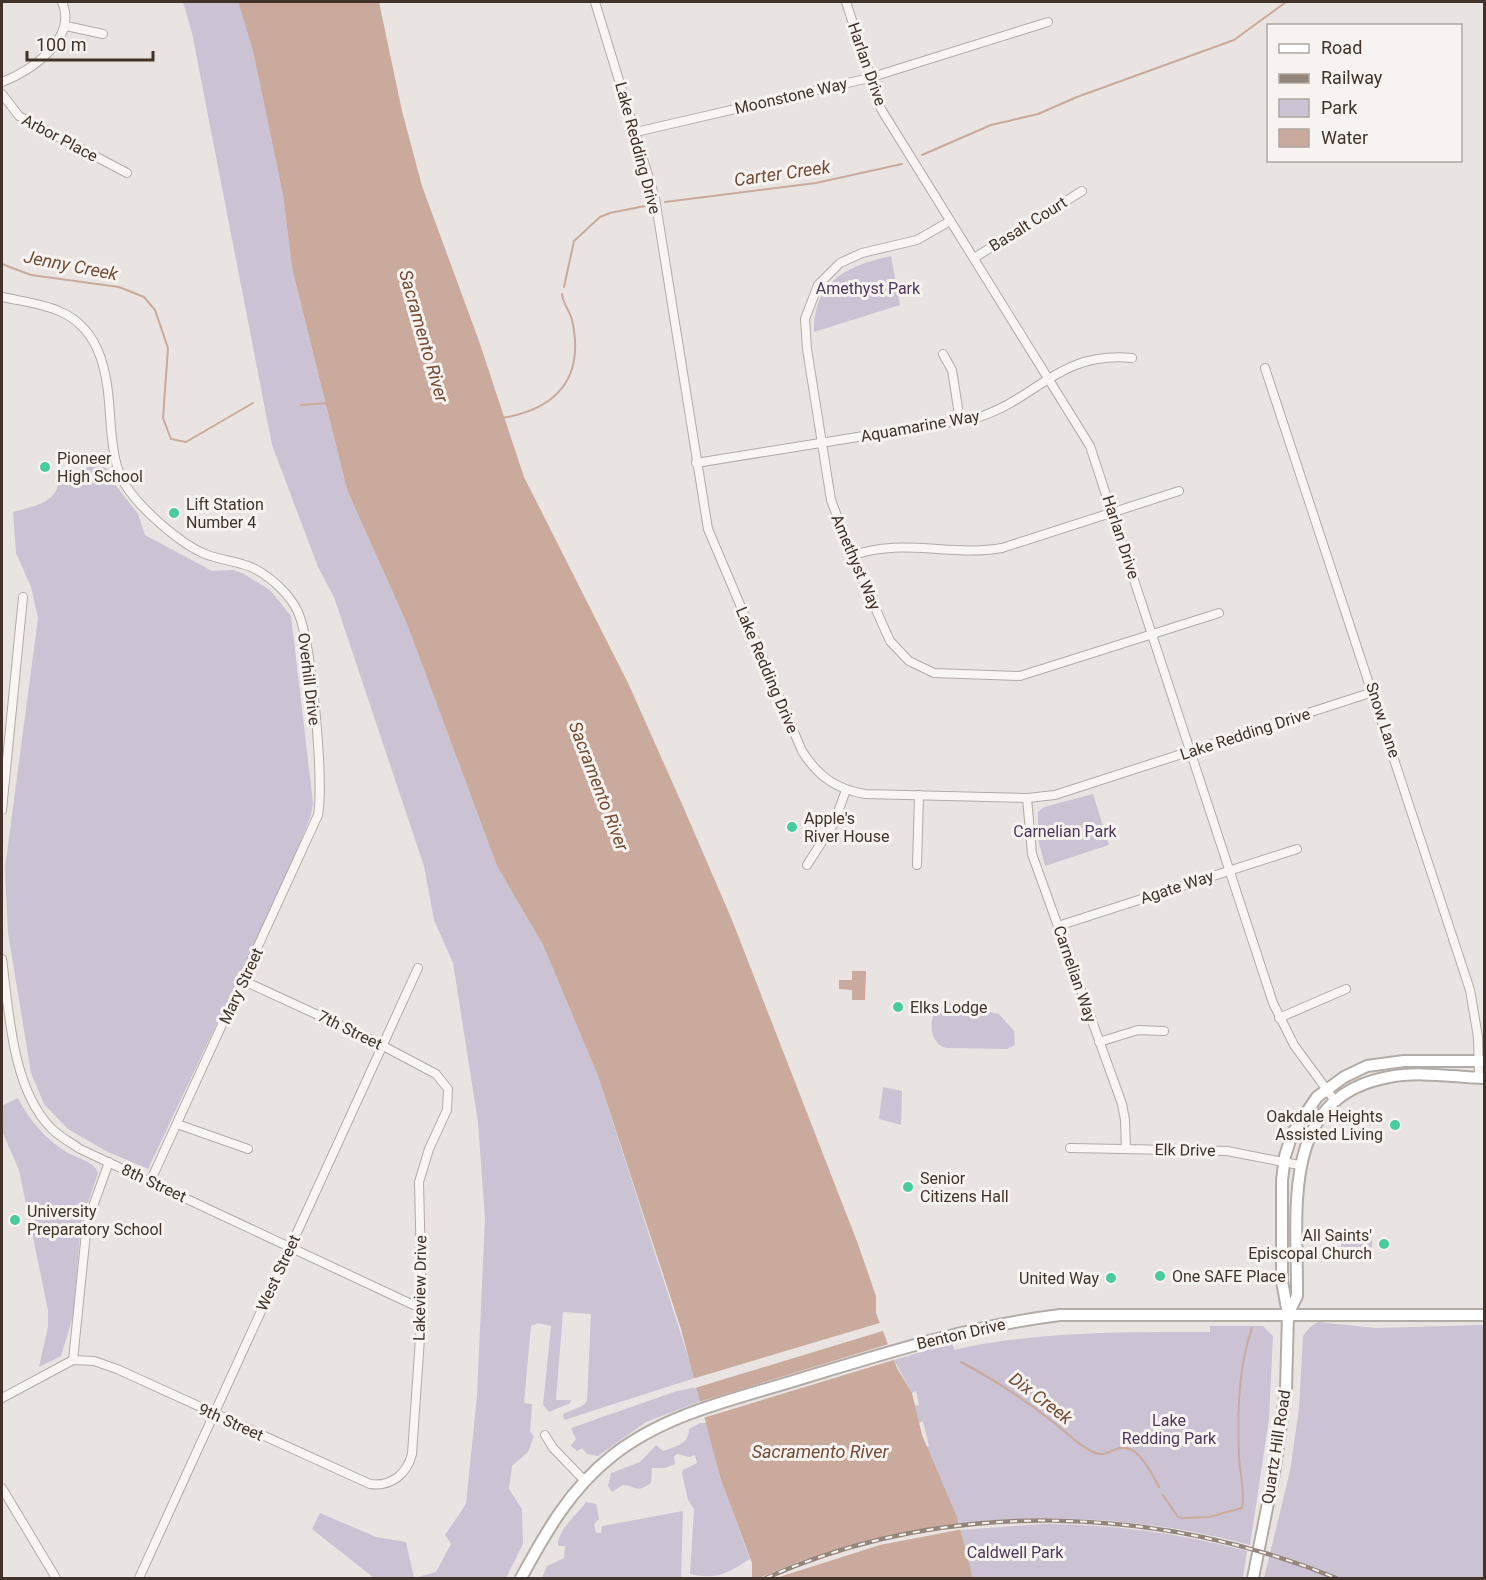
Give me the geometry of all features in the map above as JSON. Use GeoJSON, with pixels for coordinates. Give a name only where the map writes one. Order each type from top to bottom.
{"type":"FeatureCollection","features":[{"type":"Feature","properties":{"kind":"street"},"geometry":{"type":"LineString","coordinates":[[2,82],[17,75],[52,48],[66,26],[62,2]]}},
{"type":"Feature","properties":{"kind":"street","name":"Lake Redding Drive"},"geometry":{"type":"LineString","coordinates":[[595,2],[655,198],[704,514],[713,544],[802,751],[821,776],[846,790],[865,794],[1027,798],[1061,794],[1373,692]]}},
{"type":"Feature","properties":{"kind":"street","name":"Harlan Drive"},"geometry":{"type":"LineString","coordinates":[[846,2],[881,109],[1087,440],[1279,1018],[1300,1054],[1335,1101]]}},
{"type":"Feature","properties":{"kind":"street","name":"Moonstone Way"},"geometry":{"type":"LineString","coordinates":[[636,132],[869,78],[1048,22]]}},
{"type":"Feature","properties":{"kind":"street"},"geometry":{"type":"LineString","coordinates":[[66,26],[104,34]]}},
{"type":"Feature","properties":{"kind":"street","name":"Arbor Place"},"geometry":{"type":"LineString","coordinates":[[2,94],[19,116],[127,173]]}},
{"type":"Feature","properties":{"kind":"street","name":"Basalt Court"},"geometry":{"type":"LineString","coordinates":[[974,258],[1082,191]]}},
{"type":"Feature","properties":{"kind":"street","name":"Amethyst Way"},"geometry":{"type":"LineString","coordinates":[[950,221],[917,240],[849,258],[836,266],[819,285],[808,307],[804,325],[831,500],[852,556],[890,641],[909,661],[934,674],[1030,675],[1219,613]]}},
{"type":"Feature","properties":{"kind":"street","name":"Overhill Drive"},"geometry":{"type":"LineString","coordinates":[[2,297],[62,312],[91,340],[103,363],[108,381],[112,440],[117,466],[126,485],[140,502],[166,528],[196,549],[251,567],[263,574],[280,589],[296,609],[308,655],[320,788]]}},
{"type":"Feature","properties":{"kind":"street"},"geometry":{"type":"LineString","coordinates":[[943,354],[952,370],[960,421]]}},
{"type":"Feature","properties":{"kind":"street","name":"Aquamarine Way"},"geometry":{"type":"LineString","coordinates":[[696,463],[960,421],[988,414],[1049,378],[1089,359],[1109,356],[1132,358]]}},
{"type":"Feature","properties":{"kind":"street","name":"Snow Lane"},"geometry":{"type":"LineString","coordinates":[[1265,368],[1470,990],[1482,1061],[1482,1078]]}},
{"type":"Feature","properties":{"kind":"street"},"geometry":{"type":"LineString","coordinates":[[852,556],[868,550],[892,548],[997,549],[1179,491]]}},
{"type":"Feature","properties":{"kind":"street"},"geometry":{"type":"LineString","coordinates":[[2,810],[23,597]]}},
{"type":"Feature","properties":{"kind":"street","name":"Mary Street"},"geometry":{"type":"LineString","coordinates":[[150,1182],[314,827],[320,805],[320,788]]}},
{"type":"Feature","properties":{"kind":"street"},"geometry":{"type":"LineString","coordinates":[[807,865],[827,836],[846,790]]}},
{"type":"Feature","properties":{"kind":"street"},"geometry":{"type":"LineString","coordinates":[[917,865],[919,795]]}},
{"type":"Feature","properties":{"kind":"street","name":"Carnelian Way"},"geometry":{"type":"LineString","coordinates":[[1027,798],[1030,848],[1122,1104],[1126,1149]]}},
{"type":"Feature","properties":{"kind":"street","name":"Agate Way"},"geometry":{"type":"LineString","coordinates":[[1058,926],[1297,849]]}},
{"type":"Feature","properties":{"kind":"street","name":"8th Street"},"geometry":{"type":"LineString","coordinates":[[2,959],[19,1068],[34,1106],[51,1128],[62,1137],[109,1162],[422,1309]]}},
{"type":"Feature","properties":{"kind":"street","name":"West Street"},"geometry":{"type":"LineString","coordinates":[[139,1578],[418,968]]}},
{"type":"Feature","properties":{"kind":"street","name":"7th Street"},"geometry":{"type":"LineString","coordinates":[[244,981],[436,1074],[443,1079],[448,1089]]}},
{"type":"Feature","properties":{"kind":"street"},"geometry":{"type":"LineString","coordinates":[[1279,1018],[1346,989]]}},
{"type":"Feature","properties":{"kind":"street"},"geometry":{"type":"LineString","coordinates":[[1099,1042],[1138,1030],[1164,1031]]}},
{"type":"Feature","properties":{"kind":"street","name":"Quartz Hill Road"},"geometry":{"type":"LineString","coordinates":[[1252,1578],[1281,1428],[1287,1371],[1288,1314],[1283,1299],[1282,1261],[1284,1161],[1292,1134],[1304,1113],[1327,1089],[1355,1071],[1380,1063],[1482,1061]]}},
{"type":"Feature","properties":{"kind":"street","name":"Quartz Hill Road"},"geometry":{"type":"LineString","coordinates":[[1288,1314],[1297,1296],[1299,1165],[1313,1127],[1335,1101],[1362,1084],[1388,1077],[1482,1078]]}},
{"type":"Feature","properties":{"kind":"street","name":"Lakeview Drive"},"geometry":{"type":"LineString","coordinates":[[389,1482],[403,1474],[412,1454],[422,1309],[419,1182],[429,1149],[447,1110],[448,1089]]}},
{"type":"Feature","properties":{"kind":"street"},"geometry":{"type":"LineString","coordinates":[[177,1124],[248,1149]]}},
{"type":"Feature","properties":{"kind":"street","name":"Elk Drive"},"geometry":{"type":"LineString","coordinates":[[1070,1148],[1212,1149],[1299,1165]]}},
{"type":"Feature","properties":{"kind":"street"},"geometry":{"type":"LineString","coordinates":[[2,1398],[73,1360],[87,1223],[109,1162]]}},
{"type":"Feature","properties":{"kind":"street","name":"Benton Drive"},"geometry":{"type":"LineString","coordinates":[[521,1578],[558,1514],[585,1480],[626,1446],[677,1418],[925,1341],[999,1324],[1060,1316],[1485,1315]]}},
{"type":"Feature","properties":{"kind":"street","name":"9th Street"},"geometry":{"type":"LineString","coordinates":[[73,1360],[94,1361],[117,1369],[363,1482],[378,1485],[389,1482]]}},
{"type":"Feature","properties":{"kind":"street"},"geometry":{"type":"LineString","coordinates":[[545,1435],[553,1448],[585,1480]]}},
{"type":"Feature","properties":{"kind":"street"},"geometry":{"type":"LineString","coordinates":[[2,1488],[49,1570],[56,1578]]}},
{"type":"Feature","properties":{"kind":"green space"},"geometry":{"type":"Polygon","coordinates":[[[183,2],[238,2],[253,51],[283,195],[292,268],[347,490],[407,624],[497,866],[543,945],[598,1076],[695,1378],[564,1420],[563,1414],[582,1406],[587,1401],[591,1314],[563,1312],[556,1400],[571,1400],[570,1403],[549,1412],[543,1405],[551,1326],[538,1323],[531,1326],[524,1403],[532,1404],[530,1432],[534,1436],[528,1452],[512,1466],[509,1489],[522,1509],[523,1544],[506,1578],[414,1578],[436,1572],[451,1544],[445,1535],[466,1504],[477,1396],[485,1218],[478,1122],[453,963],[434,920],[424,866],[334,597],[318,567],[272,445],[192,33],[183,2]]]}},
{"type":"Feature","properties":{"kind":"green space","name":"Amethyst Park"},"geometry":{"type":"Polygon","coordinates":[[[891,256],[900,305],[814,332],[819,300],[826,288],[847,271],[891,256]]]}},
{"type":"Feature","properties":{"kind":"green space"},"geometry":{"type":"Polygon","coordinates":[[[90,465],[100,465],[112,472],[114,483],[138,514],[145,535],[212,571],[233,570],[242,573],[270,590],[291,616],[313,803],[311,815],[291,866],[148,1169],[106,1151],[68,1129],[44,1104],[31,1073],[8,933],[5,868],[38,618],[31,587],[16,553],[13,512],[44,502],[55,493],[59,477],[81,473],[90,465]]]}},
{"type":"Feature","properties":{"kind":"green space","name":"Carnelian Park"},"geometry":{"type":"Polygon","coordinates":[[[1093,794],[1109,845],[1045,866],[1038,839],[1038,812],[1044,807],[1093,794]]]}},
{"type":"Feature","properties":{"kind":"green space"},"geometry":{"type":"Polygon","coordinates":[[[947,1003],[999,1014],[1014,1031],[1015,1045],[1007,1049],[946,1048],[939,1045],[931,1026],[936,1011],[947,1003]]]}},
{"type":"Feature","properties":{"kind":"green space"},"geometry":{"type":"Polygon","coordinates":[[[883,1087],[902,1091],[901,1125],[879,1119],[883,1087]]]}},
{"type":"Feature","properties":{"kind":"green space"},"geometry":{"type":"Polygon","coordinates":[[[18,1098],[33,1122],[46,1136],[68,1153],[90,1163],[98,1173],[81,1223],[73,1316],[61,1356],[39,1367],[48,1327],[48,1310],[19,1170],[2,1131],[2,1106],[18,1098]]]}},
{"type":"Feature","properties":{"kind":"green space"},"geometry":{"type":"Polygon","coordinates":[[[1341,1237],[1372,1237],[1372,1261],[1341,1256],[1341,1237]]]}},
{"type":"Feature","properties":{"kind":"green space"},"geometry":{"type":"Polygon","coordinates":[[[1318,1322],[1376,1328],[1484,1325],[1484,1578],[1264,1578],[1290,1471],[1299,1409],[1303,1336],[1310,1327],[1318,1322]]]}},
{"type":"Feature","properties":{"kind":"green space","name":"Lake Redding Park"},"geometry":{"type":"Polygon","coordinates":[[[1210,1326],[1263,1326],[1273,1336],[1269,1419],[1250,1545],[1178,1529],[1106,1520],[1033,1519],[959,1523],[926,1447],[929,1446],[923,1421],[919,1423],[914,1406],[919,1405],[916,1391],[912,1393],[894,1360],[952,1343],[954,1350],[1049,1336],[1210,1332],[1210,1326]]]}},
{"type":"Feature","properties":{"kind":"green space"},"geometry":{"type":"Polygon","coordinates":[[[697,1387],[701,1401],[646,1422],[598,1456],[587,1454],[582,1448],[577,1451],[571,1446],[576,1439],[571,1428],[677,1391],[697,1387]]]}},
{"type":"Feature","properties":{"kind":"green space"},"geometry":{"type":"Polygon","coordinates":[[[700,1423],[707,1423],[721,1480],[750,1559],[715,1576],[690,1574],[694,1509],[688,1500],[682,1473],[683,1470],[697,1463],[695,1455],[689,1457],[678,1454],[674,1456],[675,1464],[665,1468],[652,1468],[651,1483],[642,1488],[623,1485],[612,1492],[608,1486],[611,1473],[640,1462],[656,1445],[663,1451],[681,1444],[687,1438],[689,1429],[700,1423]]]}},
{"type":"Feature","properties":{"kind":"green space"},"geometry":{"type":"Polygon","coordinates":[[[586,1502],[596,1504],[599,1519],[594,1524],[596,1533],[601,1533],[602,1526],[683,1511],[681,1578],[542,1578],[547,1566],[564,1558],[565,1546],[558,1546],[561,1534],[586,1502]]]}},
{"type":"Feature","properties":{"kind":"green space"},"geometry":{"type":"Polygon","coordinates":[[[320,1513],[376,1537],[406,1542],[414,1578],[374,1578],[312,1529],[320,1513]]]}},
{"type":"Feature","properties":{"kind":"green space","name":"Caldwell Park"},"geometry":{"type":"Polygon","coordinates":[[[1041,1524],[1145,1531],[1196,1539],[1247,1551],[1243,1578],[973,1578],[960,1530],[1041,1524]]]}},
{"type":"Feature","properties":{"kind":"water","name":"Sacramento River"},"geometry":{"type":"Polygon","coordinates":[[[238,2],[379,2],[402,111],[422,186],[479,341],[524,477],[629,685],[732,920],[858,1244],[876,1296],[876,1313],[897,1368],[912,1393],[922,1435],[957,1517],[973,1578],[752,1578],[752,1563],[721,1480],[681,1329],[598,1076],[543,945],[497,866],[407,624],[347,490],[292,268],[283,195],[253,51],[238,2]]]}},
{"type":"Feature","properties":{"kind":"water"},"geometry":{"type":"Polygon","coordinates":[[[852,971],[866,971],[865,1000],[852,1000],[852,990],[839,989],[839,980],[852,980],[852,971]]]}},
{"type":"Feature","properties":{"kind":"pier"},"geometry":{"type":"Polygon","coordinates":[[[883,1322],[886,1330],[695,1388],[692,1379],[883,1322]]]}},
{"type":"Feature","properties":{"kind":"pier"},"geometry":{"type":"Polygon","coordinates":[[[892,1343],[897,1359],[703,1418],[699,1402],[892,1343]]]}},
{"type":"Feature","properties":{"kind":"pier"},"geometry":{"type":"Polygon","coordinates":[[[962,1523],[963,1529],[880,1545],[776,1578],[759,1578],[801,1561],[870,1540],[962,1523]]]}},
{"type":"Feature","properties":{"kind":"waterway"},"geometry":{"type":"LineString","coordinates":[[922,155],[991,125],[1038,114],[1077,97],[1234,40],[1286,2]]}},
{"type":"Feature","properties":{"kind":"waterway","name":"Carter Creek"},"geometry":{"type":"LineString","coordinates":[[665,202],[816,183],[902,164]]}},
{"type":"Feature","properties":{"kind":"waterway","name":"Carter Creek"},"geometry":{"type":"LineString","coordinates":[[564,287],[574,241],[600,217],[645,206]]}},
{"type":"Feature","properties":{"kind":"waterway","name":"Jenny Creek"},"geometry":{"type":"LineString","coordinates":[[2,264],[31,275],[119,287],[144,297],[155,310],[168,348],[163,418],[171,439],[186,442],[253,403]]}},
{"type":"Feature","properties":{"kind":"waterway","name":"Carter Creek"},"geometry":{"type":"LineString","coordinates":[[502,418],[521,414],[552,398],[563,387],[570,374],[575,340],[572,320],[562,294]]}},
{"type":"Feature","properties":{"kind":"waterway","name":"Jenny Creek"},"geometry":{"type":"LineString","coordinates":[[301,405],[328,403]]}},
{"type":"Feature","properties":{"kind":"waterway"},"geometry":{"type":"LineString","coordinates":[[1163,1495],[1178,1517],[1182,1518],[1209,1517],[1242,1508],[1238,1425],[1241,1375],[1252,1328]]}},
{"type":"Feature","properties":{"kind":"waterway","name":"Dix Creek"},"geometry":{"type":"LineString","coordinates":[[961,1362],[1020,1397],[1087,1449],[1101,1454],[1122,1448],[1130,1449],[1142,1459],[1159,1487]]}},
{"type":"Feature","properties":{"kind":"railway"},"geometry":{"type":"LineString","coordinates":[[766,1578],[835,1552],[906,1534],[978,1524],[1051,1521],[1124,1525],[1196,1536],[1267,1554],[1336,1578]]}},
{"type":"Feature","properties":{"kind":"place","name":"Pioneer High School"},"geometry":{"type":"Point","coordinates":[45,467]}},
{"type":"Feature","properties":{"kind":"place","name":"Lift Station Number 4"},"geometry":{"type":"Point","coordinates":[174,513]}},
{"type":"Feature","properties":{"kind":"place","name":"Apple's River House"},"geometry":{"type":"Point","coordinates":[792,827]}},
{"type":"Feature","properties":{"kind":"place","name":"Elks Lodge"},"geometry":{"type":"Point","coordinates":[898,1007]}},
{"type":"Feature","properties":{"kind":"place","name":"Oakdale Heights Assisted Living"},"geometry":{"type":"Point","coordinates":[1395,1125]}},
{"type":"Feature","properties":{"kind":"place","name":"Senior Citizens Hall"},"geometry":{"type":"Point","coordinates":[908,1187]}},
{"type":"Feature","properties":{"kind":"place","name":"University Preparatory School"},"geometry":{"type":"Point","coordinates":[15,1220]}},
{"type":"Feature","properties":{"kind":"place","name":"All Saints' Episcopal Church"},"geometry":{"type":"Point","coordinates":[1384,1244]}},
{"type":"Feature","properties":{"kind":"place","name":"One SAFE Place"},"geometry":{"type":"Point","coordinates":[1160,1276]}},
{"type":"Feature","properties":{"kind":"place","name":"United Way"},"geometry":{"type":"Point","coordinates":[1111,1278]}}]}
